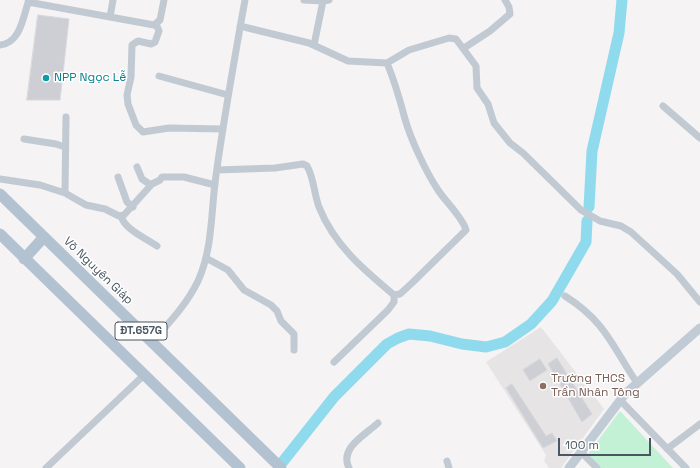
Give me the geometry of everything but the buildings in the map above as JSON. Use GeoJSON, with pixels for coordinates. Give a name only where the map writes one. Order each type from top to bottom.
{"type":"FeatureCollection","features":[{"type":"Feature","properties":{"kind":"main road","name":"Võ Nguyên Giáp"},"geometry":{"type":"LineString","coordinates":[[0,194],[282,468]]}},
{"type":"Feature","properties":{"kind":"main road","name":"ĐT.657G"},"geometry":{"type":"LineString","coordinates":[[0,234],[240,468]]}},
{"type":"Feature","properties":{"kind":"main road"},"geometry":{"type":"LineString","coordinates":[[24,258],[44,237]]}},
{"type":"Feature","properties":{"kind":"street"},"geometry":{"type":"LineString","coordinates":[[110,17],[113,0]]}},
{"type":"Feature","properties":{"kind":"street"},"geometry":{"type":"LineString","coordinates":[[156,24],[160,20],[164,0]]}},
{"type":"Feature","properties":{"kind":"street"},"geometry":{"type":"LineString","coordinates":[[152,342],[192,294],[206,258],[211,230],[215,185],[228,94],[245,0]]}},
{"type":"Feature","properties":{"kind":"street"},"geometry":{"type":"LineString","coordinates":[[304,0],[326,0],[314,45]]}},
{"type":"Feature","properties":{"kind":"street"},"geometry":{"type":"LineString","coordinates":[[464,48],[490,31],[510,14],[509,7],[505,0]]}},
{"type":"Feature","properties":{"kind":"street"},"geometry":{"type":"LineString","coordinates":[[0,45],[6,44],[15,38],[29,1],[62,4],[110,17],[156,24]]}},
{"type":"Feature","properties":{"kind":"street"},"geometry":{"type":"LineString","coordinates":[[156,24],[159,31],[155,42],[151,44],[138,41],[132,45],[131,77],[127,95],[128,104],[136,125],[143,132],[169,128],[223,129]]}},
{"type":"Feature","properties":{"kind":"street"},"geometry":{"type":"LineString","coordinates":[[240,26],[314,45],[348,61],[387,64],[409,50],[449,38],[456,39],[476,66],[477,88],[488,104],[494,123],[510,143],[523,152],[581,210],[600,220],[621,226],[631,232],[677,274],[700,302]]}},
{"type":"Feature","properties":{"kind":"street"},"geometry":{"type":"LineString","coordinates":[[387,64],[399,96],[406,121],[427,170],[437,189],[462,222],[466,230],[400,294],[394,295]]}},
{"type":"Feature","properties":{"kind":"street"},"geometry":{"type":"LineString","coordinates":[[159,76],[228,94]]}},
{"type":"Feature","properties":{"kind":"street"},"geometry":{"type":"LineString","coordinates":[[663,106],[700,138]]}},
{"type":"Feature","properties":{"kind":"street"},"geometry":{"type":"LineString","coordinates":[[66,117],[66,193]]}},
{"type":"Feature","properties":{"kind":"street"},"geometry":{"type":"LineString","coordinates":[[24,139],[56,144],[65,147]]}},
{"type":"Feature","properties":{"kind":"street"},"geometry":{"type":"LineString","coordinates":[[217,170],[275,168],[303,164],[307,166],[321,212],[342,247],[351,258],[394,295],[394,302],[388,310],[334,362]]}},
{"type":"Feature","properties":{"kind":"street"},"geometry":{"type":"LineString","coordinates":[[136,167],[142,179],[151,185]]}},
{"type":"Feature","properties":{"kind":"street"},"geometry":{"type":"LineString","coordinates":[[122,216],[133,207],[151,185],[160,180],[162,176],[184,177],[194,181],[215,185]]}},
{"type":"Feature","properties":{"kind":"street"},"geometry":{"type":"LineString","coordinates":[[118,177],[127,202],[133,207]]}},
{"type":"Feature","properties":{"kind":"street"},"geometry":{"type":"LineString","coordinates":[[0,179],[35,184],[66,193],[86,205],[105,209],[122,216]]}},
{"type":"Feature","properties":{"kind":"street"},"geometry":{"type":"LineString","coordinates":[[122,216],[123,221],[128,227],[157,246]]}},
{"type":"Feature","properties":{"kind":"street"},"geometry":{"type":"LineString","coordinates":[[206,258],[228,270],[244,290],[271,305],[277,311],[281,321],[294,334],[294,350]]}},
{"type":"Feature","properties":{"kind":"street"},"geometry":{"type":"LineString","coordinates":[[565,296],[585,310],[599,324],[637,384]]}},
{"type":"Feature","properties":{"kind":"street"},"geometry":{"type":"LineString","coordinates":[[568,468],[620,400],[700,328]]}},
{"type":"Feature","properties":{"kind":"street"},"geometry":{"type":"LineString","coordinates":[[46,468],[144,375]]}},
{"type":"Feature","properties":{"kind":"street"},"geometry":{"type":"LineString","coordinates":[[620,400],[686,468]]}},
{"type":"Feature","properties":{"kind":"street"},"geometry":{"type":"LineString","coordinates":[[349,468],[346,458],[348,450],[378,423]]}},
{"type":"Feature","properties":{"kind":"street"},"geometry":{"type":"LineString","coordinates":[[667,449],[700,424]]}},
{"type":"Feature","properties":{"kind":"street"},"geometry":{"type":"LineString","coordinates":[[581,452],[597,468]]}},
{"type":"Feature","properties":{"kind":"shaded area","name":"Trường THCS Trần Nhân Tông"},"geometry":{"type":"Polygon","coordinates":[[[541,327],[604,409],[561,468],[549,468],[544,461],[546,455],[486,362],[541,327]]]}},
{"type":"Feature","properties":{"kind":"green space"},"geometry":{"type":"Polygon","coordinates":[[[620,411],[673,468],[601,468],[588,454],[620,411]]]}},
{"type":"Feature","properties":{"kind":"waterway"},"geometry":{"type":"LineString","coordinates":[[589,207],[592,151],[619,33],[622,0]]}},
{"type":"Feature","properties":{"kind":"waterway"},"geometry":{"type":"LineString","coordinates":[[281,464],[334,397],[387,344],[409,334],[430,336],[462,344],[486,347],[505,342],[531,324],[552,301],[586,242],[587,221]]}},
{"type":"Feature","properties":{"kind":"place","name":"NPP Ngọc Lễ"},"geometry":{"type":"Point","coordinates":[46,78]}},
{"type":"Feature","properties":{"kind":"place","name":"Trường THCS Trần Nhân Tông"},"geometry":{"type":"Point","coordinates":[543,386]}}]}
